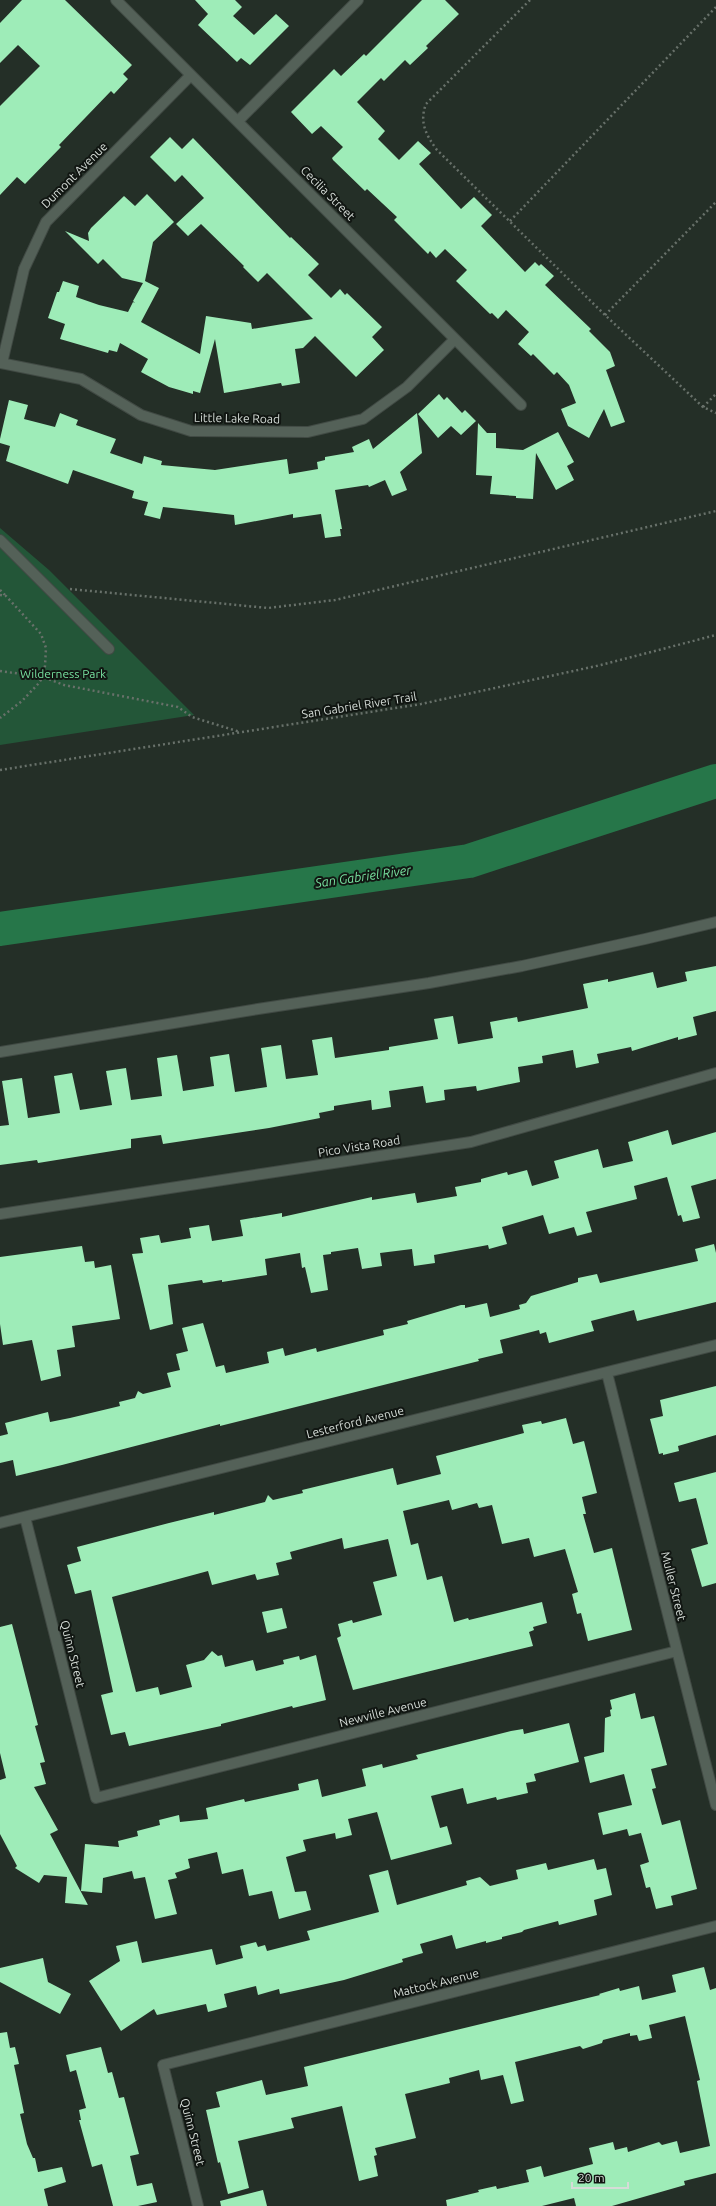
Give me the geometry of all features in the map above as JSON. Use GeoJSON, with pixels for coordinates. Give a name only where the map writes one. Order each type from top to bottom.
{"type":"FeatureCollection","features":[{"type":"Feature","properties":{"kind":"street","name":"Cecilia Street"},"geometry":{"type":"LineString","coordinates":[[116,0],[521,405]]}},
{"type":"Feature","properties":{"kind":"street"},"geometry":{"type":"LineString","coordinates":[[238,121],[358,0]]}},
{"type":"Feature","properties":{"kind":"street","name":"Dumont Avenue"},"geometry":{"type":"LineString","coordinates":[[1,363],[24,269],[46,222],[191,75]]}},
{"type":"Feature","properties":{"kind":"street","name":"Little Lake Road"},"geometry":{"type":"LineString","coordinates":[[1,363],[82,379],[141,415],[191,430],[308,432],[363,420],[407,387],[455,339]]}},
{"type":"Feature","properties":{"kind":"street"},"geometry":{"type":"LineString","coordinates":[[0,540],[110,649]]}},
{"type":"Feature","properties":{"kind":"street"},"geometry":{"type":"LineString","coordinates":[[0,1052],[258,1009],[429,983],[530,964],[716,922]]}},
{"type":"Feature","properties":{"kind":"street","name":"Pico Vista Road"},"geometry":{"type":"LineString","coordinates":[[0,1214],[471,1142],[716,1073]]}},
{"type":"Feature","properties":{"kind":"street","name":"Lesterford Avenue"},"geometry":{"type":"LineString","coordinates":[[0,1524],[716,1345]]}},
{"type":"Feature","properties":{"kind":"street","name":"Muller Street"},"geometry":{"type":"LineString","coordinates":[[607,1373],[716,1805]]}},
{"type":"Feature","properties":{"kind":"street","name":"Quinn Street"},"geometry":{"type":"LineString","coordinates":[[25,1517],[96,1798]]}},
{"type":"Feature","properties":{"kind":"street","name":"Newville Avenue"},"geometry":{"type":"LineString","coordinates":[[96,1798],[677,1651]]}},
{"type":"Feature","properties":{"kind":"street","name":"Mattock Avenue"},"geometry":{"type":"LineString","coordinates":[[163,2065],[716,1926]]}},
{"type":"Feature","properties":{"kind":"street","name":"Quinn Street"},"geometry":{"type":"LineString","coordinates":[[163,2065],[198,2206]]}},
{"type":"Feature","properties":{"kind":"path"},"geometry":{"type":"LineString","coordinates":[[530,0],[426,104],[422,119],[426,132],[437,150],[605,315],[703,407],[716,413]]}},
{"type":"Feature","properties":{"kind":"path"},"geometry":{"type":"LineString","coordinates":[[510,221],[716,7]]}},
{"type":"Feature","properties":{"kind":"path"},"geometry":{"type":"LineString","coordinates":[[605,315],[716,202]]}},
{"type":"Feature","properties":{"kind":"path"},"geometry":{"type":"LineString","coordinates":[[703,407],[716,394]]}},
{"type":"Feature","properties":{"kind":"path"},"geometry":{"type":"LineString","coordinates":[[47,587],[268,608],[335,600],[716,511]]}},
{"type":"Feature","properties":{"kind":"path"},"geometry":{"type":"LineString","coordinates":[[0,590],[41,634],[46,648],[44,677],[22,701],[0,718]]}},
{"type":"Feature","properties":{"kind":"path"},"geometry":{"type":"LineString","coordinates":[[0,595],[6,596]]}},
{"type":"Feature","properties":{"kind":"path","name":"San Gabriel River Trail"},"geometry":{"type":"LineString","coordinates":[[0,770],[421,704],[602,665],[716,635]]}},
{"type":"Feature","properties":{"kind":"path"},"geometry":{"type":"LineString","coordinates":[[0,671],[44,677],[64,684],[178,707],[192,717],[241,733]]}},
{"type":"Feature","properties":{"kind":"green space","name":"Wilderness Park"},"geometry":{"type":"Polygon","coordinates":[[[0,528],[49,570],[194,715],[0,745],[0,528]]]}},
{"type":"Feature","properties":{"kind":"building"},"geometry":{"type":"Polygon","coordinates":[[[22,0],[65,0],[132,65],[123,74],[128,79],[114,94],[111,91],[59,145],[61,147],[25,184],[17,177],[0,195],[0,106],[40,66],[18,45],[0,63],[0,23],[22,0]]]}},
{"type":"Feature","properties":{"kind":"building"},"geometry":{"type":"Polygon","coordinates":[[[195,0],[235,0],[242,7],[233,16],[254,35],[276,14],[289,26],[250,65],[241,58],[237,62],[198,25],[208,14],[195,0]]]}},
{"type":"Feature","properties":{"kind":"building"},"geometry":{"type":"Polygon","coordinates":[[[422,0],[445,0],[459,14],[426,46],[428,48],[410,65],[405,60],[384,81],[381,78],[357,102],[385,131],[378,139],[399,160],[418,141],[431,153],[419,164],[461,209],[474,197],[492,215],[481,226],[525,272],[535,262],[539,266],[541,264],[554,276],[545,285],[591,329],[589,331],[610,352],[615,366],[606,370],[625,422],[611,427],[604,409],[589,438],[568,426],[561,409],[576,403],[569,385],[557,372],[554,375],[533,354],[531,356],[518,344],[529,332],[506,310],[498,319],[492,313],[490,314],[456,281],[467,270],[445,249],[436,258],[430,251],[428,254],[394,220],[397,217],[367,189],[365,191],[333,160],[332,158],[343,147],[321,126],[312,134],[291,112],[334,69],[341,76],[364,54],[366,56],[422,0]]]}},
{"type":"Feature","properties":{"kind":"building"},"geometry":{"type":"Polygon","coordinates":[[[170,137],[182,149],[193,138],[290,238],[291,237],[319,264],[308,275],[331,298],[340,289],[345,295],[347,293],[382,327],[372,337],[384,350],[356,377],[315,336],[303,348],[295,349],[300,383],[282,386],[281,383],[224,393],[215,339],[200,393],[193,391],[193,394],[169,387],[141,372],[148,359],[120,343],[117,352],[109,350],[108,353],[60,339],[65,324],[48,318],[57,292],[59,292],[63,281],[79,286],[76,297],[99,305],[128,312],[133,302],[135,303],[133,301],[143,283],[122,278],[103,259],[98,264],[65,231],[89,241],[88,233],[91,228],[124,196],[135,206],[147,194],[174,222],[153,242],[145,281],[159,288],[141,322],[200,354],[206,316],[251,323],[252,329],[313,319],[267,273],[258,282],[243,267],[244,266],[201,224],[188,236],[176,224],[204,198],[182,175],[175,182],[150,157],[170,137]]]}},
{"type":"Feature","properties":{"kind":"building"},"geometry":{"type":"Polygon","coordinates":[[[439,394],[444,400],[447,397],[462,413],[465,410],[476,421],[461,435],[451,426],[438,438],[418,414],[439,394]]]}},
{"type":"Feature","properties":{"kind":"building"},"geometry":{"type":"Polygon","coordinates":[[[9,400],[28,405],[24,419],[55,427],[60,413],[78,420],[76,425],[116,439],[110,453],[142,464],[144,456],[162,461],[161,465],[215,470],[287,459],[289,474],[318,469],[317,462],[325,460],[325,457],[354,452],[352,447],[369,439],[373,449],[417,413],[422,453],[400,472],[407,490],[392,496],[385,480],[369,487],[368,485],[335,490],[342,529],[340,529],[341,536],[325,538],[321,514],[293,518],[293,514],[235,525],[234,515],[163,507],[160,519],[144,515],[148,502],[132,498],[134,491],[73,470],[68,484],[6,461],[10,446],[0,443],[0,439],[9,400]]]}},
{"type":"Feature","properties":{"kind":"building"},"geometry":{"type":"Polygon","coordinates":[[[478,423],[487,433],[496,433],[496,448],[523,450],[558,432],[574,462],[567,466],[574,480],[556,490],[536,453],[533,499],[490,494],[492,476],[476,475],[478,423]]]}},
{"type":"Feature","properties":{"kind":"building"},"geometry":{"type":"Polygon","coordinates":[[[716,966],[716,1011],[693,1017],[697,1035],[678,1040],[678,1037],[632,1051],[631,1047],[597,1054],[599,1063],[576,1068],[573,1050],[542,1056],[543,1063],[518,1067],[520,1082],[477,1091],[476,1086],[444,1090],[445,1100],[426,1103],[423,1086],[389,1091],[391,1107],[372,1110],[371,1100],[334,1106],[334,1110],[319,1113],[320,1118],[269,1128],[163,1144],[161,1135],[131,1139],[131,1148],[38,1163],[37,1160],[0,1165],[0,1126],[9,1125],[2,1081],[22,1078],[28,1118],[60,1113],[54,1076],[72,1073],[80,1110],[112,1105],[106,1071],[126,1068],[131,1100],[162,1096],[157,1058],[177,1055],[183,1091],[214,1086],[210,1057],[229,1054],[235,1092],[267,1087],[261,1048],[281,1045],[286,1079],[318,1075],[312,1040],[332,1037],[335,1058],[389,1050],[389,1047],[438,1039],[434,1019],[453,1016],[458,1044],[493,1038],[490,1022],[517,1017],[518,1022],[588,1008],[583,984],[608,979],[608,982],[653,972],[657,988],[687,981],[685,972],[716,966]]]}},
{"type":"Feature","properties":{"kind":"building"},"geometry":{"type":"Polygon","coordinates":[[[668,1130],[672,1145],[716,1132],[716,1179],[691,1186],[700,1218],[683,1222],[681,1215],[678,1216],[667,1177],[634,1186],[637,1199],[586,1212],[592,1232],[577,1236],[574,1227],[549,1234],[543,1215],[502,1227],[507,1244],[489,1249],[488,1245],[434,1255],[435,1263],[414,1266],[412,1249],[380,1253],[382,1266],[362,1269],[358,1248],[331,1252],[331,1254],[323,1255],[328,1290],[311,1293],[305,1267],[302,1268],[300,1253],[265,1259],[267,1275],[222,1282],[222,1280],[203,1283],[202,1280],[168,1285],[173,1324],[150,1330],[132,1254],[143,1253],[140,1238],[159,1235],[161,1243],[191,1238],[189,1228],[209,1225],[212,1241],[243,1236],[240,1220],[282,1213],[282,1217],[372,1197],[372,1200],[415,1193],[417,1203],[457,1196],[455,1187],[481,1182],[481,1179],[507,1172],[508,1175],[527,1170],[532,1186],[559,1178],[554,1161],[598,1149],[603,1168],[633,1161],[628,1142],[668,1130]]]}},
{"type":"Feature","properties":{"kind":"building"},"geometry":{"type":"Polygon","coordinates":[[[714,1244],[716,1253],[716,1302],[637,1321],[634,1310],[591,1321],[594,1331],[549,1343],[546,1332],[540,1334],[539,1330],[500,1340],[503,1353],[478,1359],[479,1361],[220,1426],[220,1424],[16,1476],[13,1460],[0,1463],[0,1436],[8,1434],[5,1423],[48,1412],[50,1422],[70,1418],[120,1406],[119,1402],[135,1398],[138,1391],[143,1394],[171,1387],[167,1373],[180,1370],[176,1354],[188,1351],[182,1328],[203,1323],[216,1367],[224,1365],[226,1373],[269,1363],[267,1352],[283,1348],[285,1356],[316,1348],[317,1352],[384,1335],[383,1330],[408,1324],[407,1321],[461,1305],[465,1305],[465,1308],[487,1303],[490,1317],[520,1309],[519,1305],[526,1303],[531,1296],[578,1282],[578,1278],[597,1274],[600,1283],[698,1261],[695,1249],[714,1244]]]}},
{"type":"Feature","properties":{"kind":"building"},"geometry":{"type":"Polygon","coordinates":[[[82,1246],[85,1262],[94,1261],[95,1268],[111,1265],[120,1319],[72,1326],[75,1347],[57,1350],[61,1376],[41,1381],[32,1340],[3,1345],[0,1324],[0,1257],[82,1246]]]}},
{"type":"Feature","properties":{"kind":"building"},"geometry":{"type":"Polygon","coordinates":[[[716,1386],[716,1435],[678,1446],[679,1451],[663,1455],[663,1453],[659,1454],[650,1419],[663,1416],[660,1400],[716,1386]]]}},
{"type":"Feature","properties":{"kind":"building"},"geometry":{"type":"Polygon","coordinates":[[[566,1418],[573,1444],[584,1441],[597,1493],[582,1497],[586,1514],[583,1514],[594,1553],[612,1548],[632,1630],[588,1641],[581,1613],[577,1614],[572,1594],[578,1592],[565,1549],[534,1557],[529,1538],[502,1544],[492,1505],[479,1508],[477,1503],[452,1510],[449,1500],[403,1511],[411,1545],[418,1543],[427,1580],[442,1576],[454,1622],[468,1618],[469,1620],[542,1602],[547,1623],[533,1627],[534,1630],[529,1632],[533,1646],[353,1690],[337,1638],[341,1636],[338,1624],[352,1620],[353,1623],[382,1615],[373,1582],[397,1576],[388,1539],[344,1549],[342,1538],[290,1552],[292,1559],[276,1563],[279,1575],[257,1580],[255,1574],[212,1585],[208,1571],[112,1597],[136,1692],[158,1687],[160,1695],[192,1687],[186,1665],[204,1660],[212,1651],[218,1656],[222,1655],[225,1667],[253,1660],[256,1671],[284,1664],[283,1660],[299,1656],[300,1660],[316,1655],[326,1700],[293,1708],[292,1706],[221,1724],[221,1726],[129,1746],[125,1732],[111,1735],[101,1695],[113,1692],[91,1590],[75,1594],[67,1565],[81,1561],[77,1547],[214,1512],[214,1515],[265,1502],[268,1495],[273,1500],[303,1493],[302,1490],[393,1468],[397,1485],[441,1474],[436,1456],[524,1433],[522,1425],[541,1421],[542,1424],[566,1418]]]}},
{"type":"Feature","properties":{"kind":"building"},"geometry":{"type":"Polygon","coordinates":[[[716,1472],[716,1583],[702,1587],[691,1549],[708,1544],[696,1498],[679,1502],[674,1483],[716,1472]]]}},
{"type":"Feature","properties":{"kind":"building"},"geometry":{"type":"Polygon","coordinates":[[[282,1608],[287,1628],[267,1633],[262,1612],[282,1608]]]}},
{"type":"Feature","properties":{"kind":"building"},"geometry":{"type":"Polygon","coordinates":[[[12,1624],[38,1725],[35,1726],[45,1762],[40,1763],[46,1784],[34,1787],[58,1830],[50,1834],[88,1905],[65,1903],[67,1877],[44,1875],[39,1883],[15,1868],[17,1866],[0,1834],[0,1780],[6,1778],[0,1753],[0,1627],[12,1624]]]}},
{"type":"Feature","properties":{"kind":"building"},"geometry":{"type":"Polygon","coordinates":[[[635,1693],[641,1719],[654,1716],[667,1765],[651,1769],[656,1788],[652,1789],[662,1825],[680,1820],[697,1889],[671,1896],[673,1905],[656,1909],[650,1887],[646,1888],[640,1865],[649,1862],[641,1833],[629,1836],[627,1829],[603,1835],[598,1813],[632,1805],[624,1774],[590,1783],[584,1757],[604,1752],[605,1718],[611,1716],[610,1710],[612,1709],[610,1700],[635,1693]]]}},
{"type":"Feature","properties":{"kind":"building"},"geometry":{"type":"Polygon","coordinates":[[[569,1723],[579,1762],[534,1774],[536,1781],[526,1783],[528,1793],[497,1800],[496,1797],[467,1804],[463,1788],[431,1796],[440,1828],[447,1826],[452,1844],[391,1860],[377,1812],[348,1819],[352,1835],[336,1839],[335,1833],[303,1840],[306,1851],[286,1857],[295,1892],[306,1891],[311,1910],[279,1919],[272,1891],[249,1896],[243,1869],[222,1874],[217,1852],[188,1859],[190,1868],[175,1873],[177,1878],[168,1880],[177,1914],[155,1919],[145,1877],[134,1879],[132,1871],[103,1878],[102,1893],[81,1891],[85,1844],[119,1847],[118,1841],[138,1836],[137,1831],[160,1825],[159,1820],[179,1815],[180,1822],[208,1819],[206,1808],[244,1799],[245,1802],[299,1790],[298,1784],[318,1779],[322,1797],[366,1786],[362,1769],[382,1764],[383,1768],[418,1759],[416,1755],[511,1731],[523,1729],[524,1734],[569,1723]]]}},
{"type":"Feature","properties":{"kind":"building"},"geometry":{"type":"Polygon","coordinates":[[[594,1859],[597,1870],[606,1868],[612,1895],[594,1900],[597,1915],[559,1925],[558,1921],[502,1937],[502,1939],[486,1943],[486,1941],[456,1949],[452,1935],[420,1944],[423,1953],[402,1959],[403,1962],[344,1980],[280,1994],[279,1989],[258,1995],[256,1986],[224,1994],[227,2007],[208,2012],[206,2004],[157,2015],[154,2009],[121,2031],[89,1981],[120,1961],[116,1946],[137,1941],[142,1963],[212,1949],[216,1965],[243,1958],[240,1946],[256,1942],[258,1947],[265,1945],[267,1951],[310,1940],[307,1931],[379,1912],[369,1875],[388,1870],[397,1905],[467,1885],[466,1881],[480,1877],[490,1886],[518,1879],[516,1870],[546,1863],[548,1870],[594,1859]]]}},
{"type":"Feature","properties":{"kind":"building"},"geometry":{"type":"Polygon","coordinates":[[[43,1958],[48,1982],[71,1994],[60,2014],[0,1982],[0,1968],[43,1958]]]}},
{"type":"Feature","properties":{"kind":"building"},"geometry":{"type":"Polygon","coordinates":[[[704,1967],[710,1990],[716,1988],[716,2173],[684,2181],[685,2185],[612,2206],[576,2206],[574,2198],[542,2206],[447,2206],[446,2200],[479,2192],[478,2190],[496,2186],[497,2189],[529,2182],[526,2170],[541,2166],[544,2177],[593,2164],[589,2148],[613,2142],[615,2150],[627,2147],[628,2152],[659,2142],[662,2145],[677,2141],[680,2153],[710,2146],[697,2081],[700,2080],[685,2016],[649,2025],[652,2038],[639,2041],[637,2035],[630,2036],[630,2033],[603,2040],[602,2043],[583,2049],[580,2046],[515,2062],[524,2101],[511,2104],[503,2075],[481,2080],[479,2070],[449,2078],[450,2083],[405,2094],[416,2138],[375,2148],[377,2155],[374,2156],[378,2176],[359,2181],[342,2106],[291,2118],[294,2128],[238,2141],[249,2188],[228,2194],[220,2162],[218,2163],[206,2110],[220,2107],[216,2092],[262,2080],[266,2095],[308,2086],[304,2067],[600,1995],[599,1994],[619,1988],[620,1991],[639,1986],[642,2000],[676,1992],[672,1975],[704,1967]]]}},
{"type":"Feature","properties":{"kind":"building"},"geometry":{"type":"Polygon","coordinates":[[[7,2032],[10,2048],[15,2047],[19,2064],[14,2065],[24,2113],[20,2114],[27,2144],[33,2158],[35,2158],[38,2172],[62,2167],[66,2182],[44,2189],[48,2206],[0,2206],[0,2033],[7,2032]]]}},
{"type":"Feature","properties":{"kind":"building"},"geometry":{"type":"Polygon","coordinates":[[[101,2047],[108,2073],[112,2072],[119,2098],[124,2097],[139,2154],[130,2156],[137,2186],[152,2183],[157,2202],[138,2206],[113,2206],[102,2164],[92,2167],[79,2120],[81,2120],[79,2110],[86,2108],[76,2070],[70,2072],[66,2055],[101,2047]]]}},
{"type":"Feature","properties":{"kind":"building"},"geometry":{"type":"Polygon","coordinates":[[[263,2190],[267,2206],[221,2206],[220,2201],[263,2190]]]}},
{"type":"Feature","properties":{"kind":"waterway","name":"San Gabriel River"},"geometry":{"type":"LineString","coordinates":[[0,929],[469,861],[716,781]]}}]}
